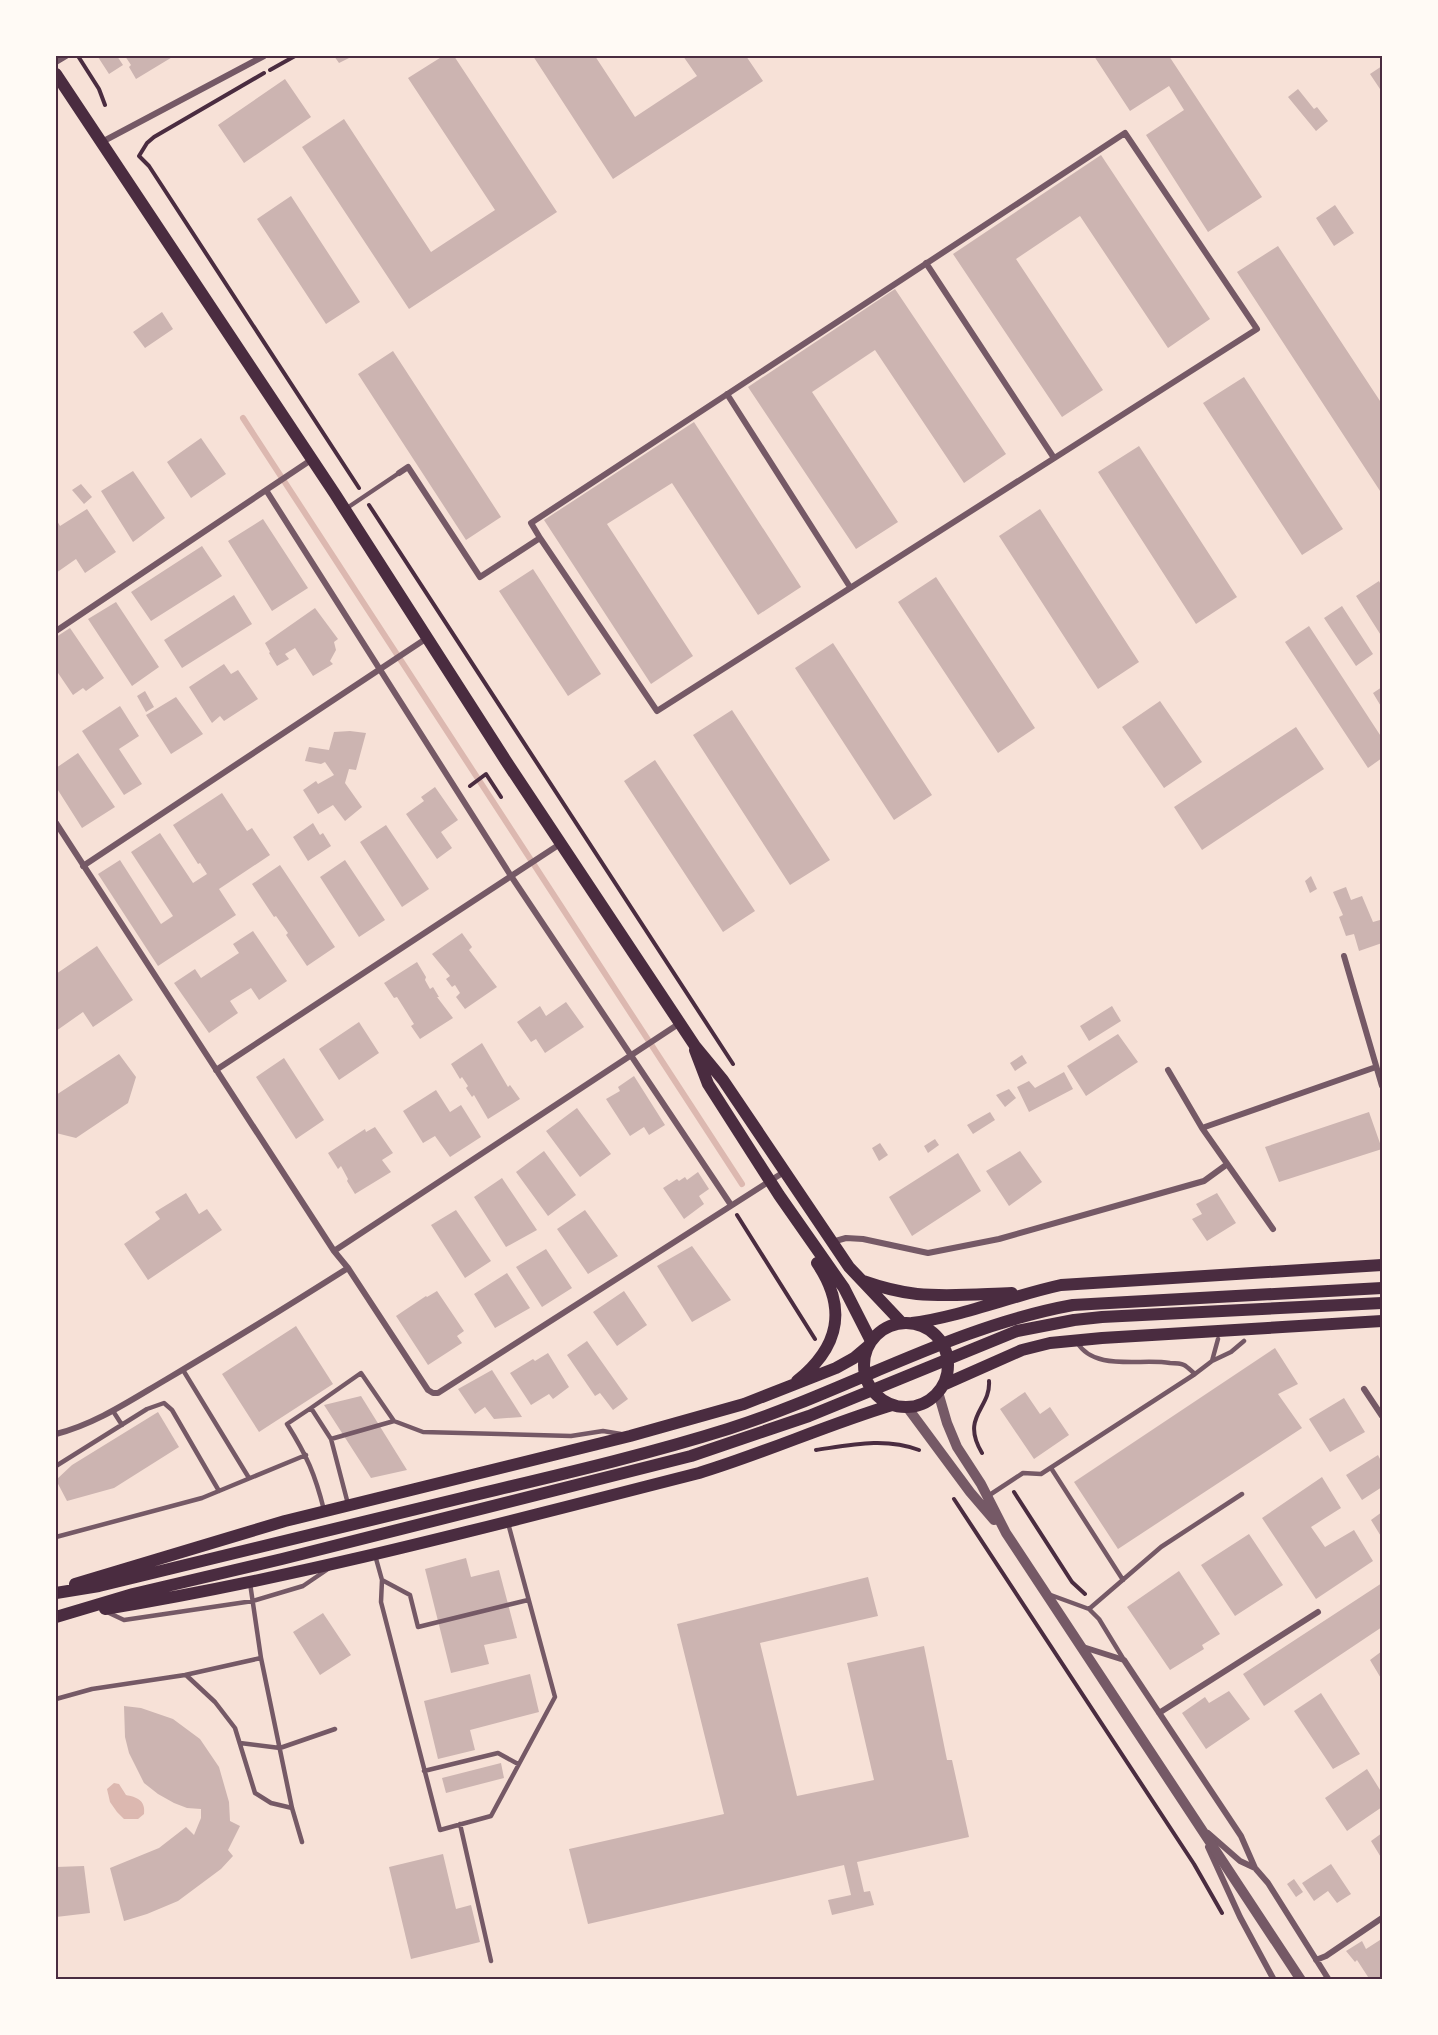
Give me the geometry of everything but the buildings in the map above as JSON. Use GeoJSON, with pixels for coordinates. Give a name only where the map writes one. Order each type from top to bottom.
{"type":"FeatureCollection","features":[{"type":"Feature","properties":{"kind":"main road"},"geometry":{"type":"LineString","coordinates":[[56,74],[345,510],[560,844],[694,1046],[723,1080],[831,1242],[861,1280],[907,1323],[931,1331],[943,1346],[948,1365],[940,1388]]}},
{"type":"Feature","properties":{"kind":"main road"},"geometry":{"type":"LineString","coordinates":[[694,1046],[708,1084],[779,1195],[844,1288],[869,1344],[864,1358],[867,1381],[881,1399],[892,1405],[907,1407],[924,1403],[940,1388],[1022,1350],[1050,1343],[1383,1322]]}},
{"type":"Feature","properties":{"kind":"main road"},"geometry":{"type":"LineString","coordinates":[[779,1195],[786,1216],[830,1285],[837,1319],[832,1341],[815,1363],[787,1388]]}},
{"type":"Feature","properties":{"kind":"main road"},"geometry":{"type":"LineString","coordinates":[[56,1592],[97,1576],[324,1510],[630,1436],[744,1404],[836,1368],[854,1358],[885,1328],[933,1320],[1031,1292],[1061,1285],[1099,1281],[1383,1265]]}},
{"type":"Feature","properties":{"kind":"main road"},"geometry":{"type":"LineString","coordinates":[[861,1280],[916,1294],[1031,1292]]}},
{"type":"Feature","properties":{"kind":"main road"},"geometry":{"type":"LineString","coordinates":[[56,1592],[99,1586],[687,1441],[803,1402],[973,1332],[1042,1311],[1093,1304],[1383,1288]]}},
{"type":"Feature","properties":{"kind":"main road"},"geometry":{"type":"LineString","coordinates":[[56,1617],[133,1594],[691,1456],[809,1416],[1017,1331],[1102,1317],[1383,1303]]}},
{"type":"Feature","properties":{"kind":"main road"},"geometry":{"type":"LineString","coordinates":[[56,1617],[250,1583],[508,1522],[746,1459],[838,1422],[892,1405]]}},
{"type":"Feature","properties":{"kind":"street"},"geometry":{"type":"LineString","coordinates":[[56,62],[66,56]]}},
{"type":"Feature","properties":{"kind":"street"},"geometry":{"type":"LineString","coordinates":[[100,143],[264,56]]}},
{"type":"Feature","properties":{"kind":"street"},"geometry":{"type":"LineString","coordinates":[[1125,133],[1257,329],[657,711],[531,523],[926,263],[1125,133]]}},
{"type":"Feature","properties":{"kind":"street"},"geometry":{"type":"LineString","coordinates":[[926,263],[1054,458]]}},
{"type":"Feature","properties":{"kind":"street"},"geometry":{"type":"LineString","coordinates":[[727,394],[850,588]]}},
{"type":"Feature","properties":{"kind":"street"},"geometry":{"type":"LineString","coordinates":[[56,631],[311,459]]}},
{"type":"Feature","properties":{"kind":"street"},"geometry":{"type":"LineString","coordinates":[[399,473],[408,467],[480,577],[540,538]]}},
{"type":"Feature","properties":{"kind":"street"},"geometry":{"type":"LineString","coordinates":[[266,490],[511,876],[731,1205]]}},
{"type":"Feature","properties":{"kind":"street"},"geometry":{"type":"LineString","coordinates":[[83,866],[427,638]]}},
{"type":"Feature","properties":{"kind":"street"},"geometry":{"type":"LineString","coordinates":[[56,823],[334,1251],[348,1268],[428,1390],[433,1393],[438,1393],[784,1172]]}},
{"type":"Feature","properties":{"kind":"street"},"geometry":{"type":"LineString","coordinates":[[216,1070],[560,844]]}},
{"type":"Feature","properties":{"kind":"street"},"geometry":{"type":"LineString","coordinates":[[1344,956],[1383,1086]]}},
{"type":"Feature","properties":{"kind":"street"},"geometry":{"type":"LineString","coordinates":[[334,1251],[680,1023]]}},
{"type":"Feature","properties":{"kind":"street"},"geometry":{"type":"LineString","coordinates":[[1202,1128],[1376,1066]]}},
{"type":"Feature","properties":{"kind":"street"},"geometry":{"type":"LineString","coordinates":[[1168,1070],[1226,1165],[1273,1229]]}},
{"type":"Feature","properties":{"kind":"street"},"geometry":{"type":"LineString","coordinates":[[831,1242],[863,1239],[928,1253],[999,1239],[1204,1181],[1226,1165]]}},
{"type":"Feature","properties":{"kind":"street"},"geometry":{"type":"LineString","coordinates":[[56,1434],[74,1430],[113,1411],[348,1268]]}},
{"type":"Feature","properties":{"kind":"street"},"geometry":{"type":"LineString","coordinates":[[940,1388],[946,1423],[957,1447],[988,1496],[1006,1533]]}},
{"type":"Feature","properties":{"kind":"street"},"geometry":{"type":"LineString","coordinates":[[1364,1389],[1383,1416]]}},
{"type":"Feature","properties":{"kind":"street"},"geometry":{"type":"LineString","coordinates":[[907,1407],[970,1492],[1006,1533],[1301,1980]]}},
{"type":"Feature","properties":{"kind":"street"},"geometry":{"type":"LineString","coordinates":[[1159,1713],[1318,1612]]}},
{"type":"Feature","properties":{"kind":"street"},"geometry":{"type":"LineString","coordinates":[[1083,1647],[1124,1660],[1241,1836],[1255,1868],[1268,1883],[1329,1980]]}},
{"type":"Feature","properties":{"kind":"street"},"geometry":{"type":"LineString","coordinates":[[1198,1825],[1240,1860],[1255,1868]]}},
{"type":"Feature","properties":{"kind":"street"},"geometry":{"type":"LineString","coordinates":[[1198,1825],[1240,1917],[1274,1980]]}},
{"type":"Feature","properties":{"kind":"street"},"geometry":{"type":"LineString","coordinates":[[1316,1960],[1326,1956],[1383,1918]]}},
{"type":"Feature","properties":{"kind":"lane"},"geometry":{"type":"LineString","coordinates":[[345,510],[399,473]]}},
{"type":"Feature","properties":{"kind":"lane"},"geometry":{"type":"LineString","coordinates":[[1212,1361],[1218,1339]]}},
{"type":"Feature","properties":{"kind":"lane"},"geometry":{"type":"LineString","coordinates":[[1076,1340],[1082,1351],[1100,1359],[1125,1362],[1158,1361],[1184,1365],[1195,1374]]}},
{"type":"Feature","properties":{"kind":"lane"},"geometry":{"type":"LineString","coordinates":[[988,1496],[1023,1473],[1041,1474],[1051,1468],[1212,1361],[1231,1352],[1244,1341]]}},
{"type":"Feature","properties":{"kind":"lane"},"geometry":{"type":"LineString","coordinates":[[183,1370],[249,1478]]}},
{"type":"Feature","properties":{"kind":"lane"},"geometry":{"type":"LineString","coordinates":[[324,1510],[316,1478],[306,1455],[287,1424],[362,1373],[394,1421],[423,1432],[571,1436],[603,1431],[630,1436]]}},
{"type":"Feature","properties":{"kind":"lane"},"geometry":{"type":"LineString","coordinates":[[56,1466],[147,1409],[164,1403],[172,1410],[219,1491]]}},
{"type":"Feature","properties":{"kind":"lane"},"geometry":{"type":"LineString","coordinates":[[311,1408],[331,1439],[348,1504]]}},
{"type":"Feature","properties":{"kind":"lane"},"geometry":{"type":"LineString","coordinates":[[113,1411],[122,1425]]}},
{"type":"Feature","properties":{"kind":"lane"},"geometry":{"type":"LineString","coordinates":[[331,1439],[394,1421]]}},
{"type":"Feature","properties":{"kind":"lane"},"geometry":{"type":"LineString","coordinates":[[56,1537],[202,1498],[306,1455]]}},
{"type":"Feature","properties":{"kind":"lane"},"geometry":{"type":"LineString","coordinates":[[1051,1468],[1123,1580]]}},
{"type":"Feature","properties":{"kind":"lane"},"geometry":{"type":"LineString","coordinates":[[1089,1609],[1161,1547],[1242,1494]]}},
{"type":"Feature","properties":{"kind":"lane"},"geometry":{"type":"LineString","coordinates":[[375,1555],[382,1580],[381,1602],[440,1830],[491,1816],[555,1697],[508,1522]]}},
{"type":"Feature","properties":{"kind":"lane"},"geometry":{"type":"LineString","coordinates":[[102,1610],[124,1620],[253,1600],[303,1586],[336,1564]]}},
{"type":"Feature","properties":{"kind":"lane"},"geometry":{"type":"LineString","coordinates":[[382,1580],[410,1595],[418,1627],[528,1599]]}},
{"type":"Feature","properties":{"kind":"lane"},"geometry":{"type":"LineString","coordinates":[[250,1583],[261,1658],[292,1808],[302,1842]]}},
{"type":"Feature","properties":{"kind":"lane"},"geometry":{"type":"LineString","coordinates":[[1046,1593],[1089,1609],[1099,1619],[1124,1660]]}},
{"type":"Feature","properties":{"kind":"lane"},"geometry":{"type":"LineString","coordinates":[[56,1699],[92,1689],[186,1675],[261,1658]]}},
{"type":"Feature","properties":{"kind":"lane"},"geometry":{"type":"LineString","coordinates":[[186,1675],[214,1702],[235,1728],[255,1793],[272,1803],[292,1808]]}},
{"type":"Feature","properties":{"kind":"lane"},"geometry":{"type":"LineString","coordinates":[[240,1743],[280,1748],[335,1729]]}},
{"type":"Feature","properties":{"kind":"lane"},"geometry":{"type":"LineString","coordinates":[[424,1771],[498,1753],[518,1764]]}},
{"type":"Feature","properties":{"kind":"lane"},"geometry":{"type":"LineString","coordinates":[[460,1824],[490,1961]]}},
{"type":"Feature","properties":{"kind":"path"},"geometry":{"type":"LineString","coordinates":[[77,56],[99,89],[105,105]]}},
{"type":"Feature","properties":{"kind":"path"},"geometry":{"type":"LineString","coordinates":[[295,56],[154,137],[139,156],[149,166],[354,482]]}},
{"type":"Feature","properties":{"kind":"path"},"geometry":{"type":"LineString","coordinates":[[373,511],[736,1069]]}},
{"type":"Feature","properties":{"kind":"path"},"geometry":{"type":"LineString","coordinates":[[467,808],[479,799],[470,785],[486,774],[501,797]]}},
{"type":"Feature","properties":{"kind":"path"},"geometry":{"type":"LineString","coordinates":[[731,1205],[817,1342]]}},
{"type":"Feature","properties":{"kind":"path"},"geometry":{"type":"LineString","coordinates":[[986,1459],[975,1437],[975,1421],[990,1386],[989,1375]]}},
{"type":"Feature","properties":{"kind":"path"},"geometry":{"type":"LineString","coordinates":[[811,1451],[883,1442],[904,1445],[921,1451]]}},
{"type":"Feature","properties":{"kind":"path"},"geometry":{"type":"LineString","coordinates":[[1012,1490],[1072,1582],[1086,1595]]}},
{"type":"Feature","properties":{"kind":"path"},"geometry":{"type":"LineString","coordinates":[[950,1493],[1194,1864],[1222,1914]]}},
{"type":"Feature","properties":{"kind":"shaded area"},"geometry":{"type":"Polygon","coordinates":[[[114,1783],[119,1784],[126,1795],[142,1802],[144,1814],[138,1819],[124,1819],[110,1802],[107,1789],[114,1783]]]}},
{"type":"Feature","properties":{"kind":"waterway"},"geometry":{"type":"LineString","coordinates":[[243,418],[742,1184]]}}]}
